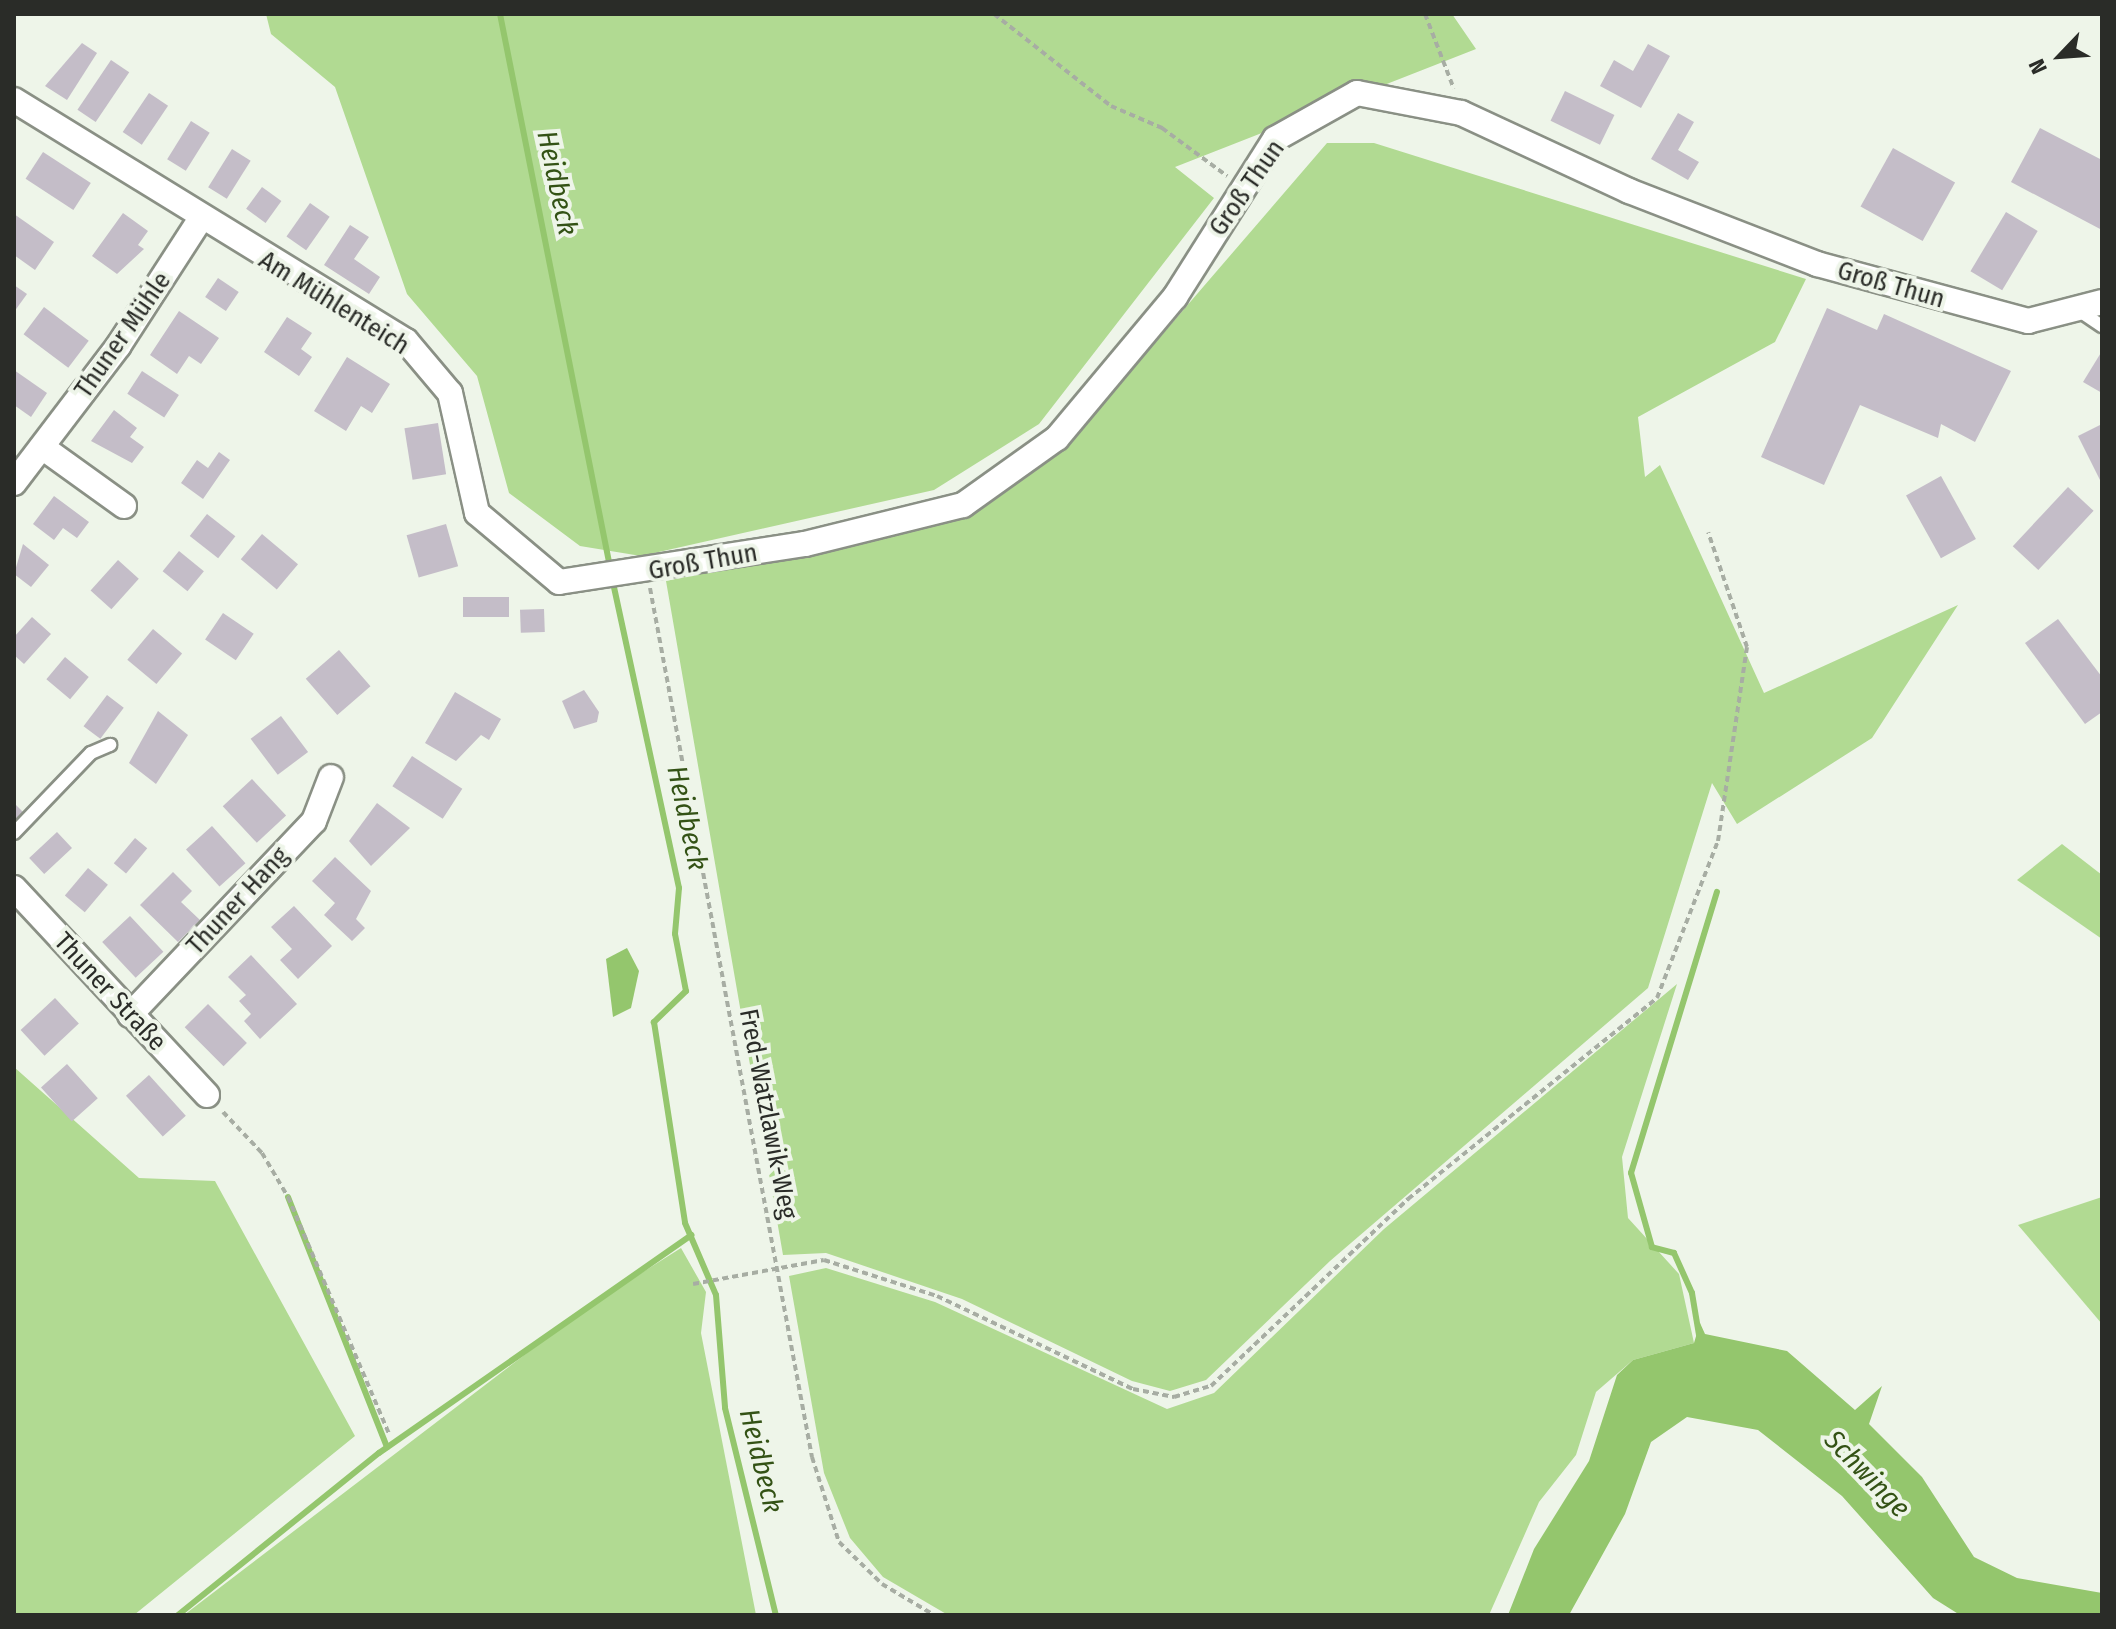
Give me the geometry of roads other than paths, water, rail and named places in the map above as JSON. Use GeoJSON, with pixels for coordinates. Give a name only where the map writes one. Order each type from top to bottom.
{"type":"FeatureCollection","features":[{"type":"Feature","properties":{"kind":"street","name":"Groß Thun"},"geometry":{"type":"LineString","coordinates":[[559,582],[647,572],[805,544],[963,505],[1057,438],[1175,297],[1275,139],[1357,93],[1461,113],[1629,191],[1817,264],[2028,321],[2102,302]]}},
{"type":"Feature","properties":{"kind":"street","name":"Am Mühlenteich"},"geometry":{"type":"LineString","coordinates":[[14,100],[200,220],[406,341],[450,393],[477,513],[559,582]]}},
{"type":"Feature","properties":{"kind":"street","name":"Thuner Mühle"},"geometry":{"type":"LineString","coordinates":[[14,483],[200,220]]}},
{"type":"Feature","properties":{"kind":"street"},"geometry":{"type":"LineString","coordinates":[[42,447],[124,506]]}},
{"type":"Feature","properties":{"kind":"street","name":"Thuner Hang"},"geometry":{"type":"LineString","coordinates":[[130,1015],[314,821],[331,777]]}},
{"type":"Feature","properties":{"kind":"street","name":"Thuner Straße"},"geometry":{"type":"LineString","coordinates":[[14,888],[207,1095]]}},
{"type":"Feature","properties":{"kind":"lane"},"geometry":{"type":"LineString","coordinates":[[2078,310],[2102,326]]}},
{"type":"Feature","properties":{"kind":"lane"},"geometry":{"type":"LineString","coordinates":[[14,833],[91,753],[110,745]]}},
{"type":"Feature","properties":{"kind":"water"},"geometry":{"type":"Polygon","coordinates":[[[627,948],[639,971],[631,1008],[613,1017],[606,959],[627,948]]]}},
{"type":"Feature","properties":{"kind":"water","name":"Schwinge"},"geometry":{"type":"Polygon","coordinates":[[[1700,1323],[1705,1334],[1787,1351],[1855,1410],[1882,1386],[1869,1424],[1922,1477],[1974,1557],[2017,1578],[2102,1593],[2102,1615],[1960,1615],[1933,1598],[1842,1496],[1758,1430],[1687,1417],[1651,1442],[1625,1514],[1569,1615],[1508,1615],[1534,1549],[1589,1461],[1617,1375],[1633,1360],[1694,1343],[1700,1323]]]}},
{"type":"Feature","properties":{"kind":"waterway","name":"Heidbeck"},"geometry":{"type":"LineString","coordinates":[[500,14],[610,567]]}},
{"type":"Feature","properties":{"kind":"waterway","name":"Heidbeck"},"geometry":{"type":"LineString","coordinates":[[612,578],[679,888],[675,934],[686,991],[654,1022],[685,1223],[716,1295],[725,1408],[776,1615]]}},
{"type":"Feature","properties":{"kind":"waterway"},"geometry":{"type":"LineString","coordinates":[[1699,1335],[1692,1293],[1674,1253],[1652,1247],[1631,1173],[1717,892]]}},
{"type":"Feature","properties":{"kind":"waterway"},"geometry":{"type":"LineString","coordinates":[[288,1197],[387,1447]]}},
{"type":"Feature","properties":{"kind":"waterway"},"geometry":{"type":"LineString","coordinates":[[178,1615],[379,1453],[691,1235]]}}]}
